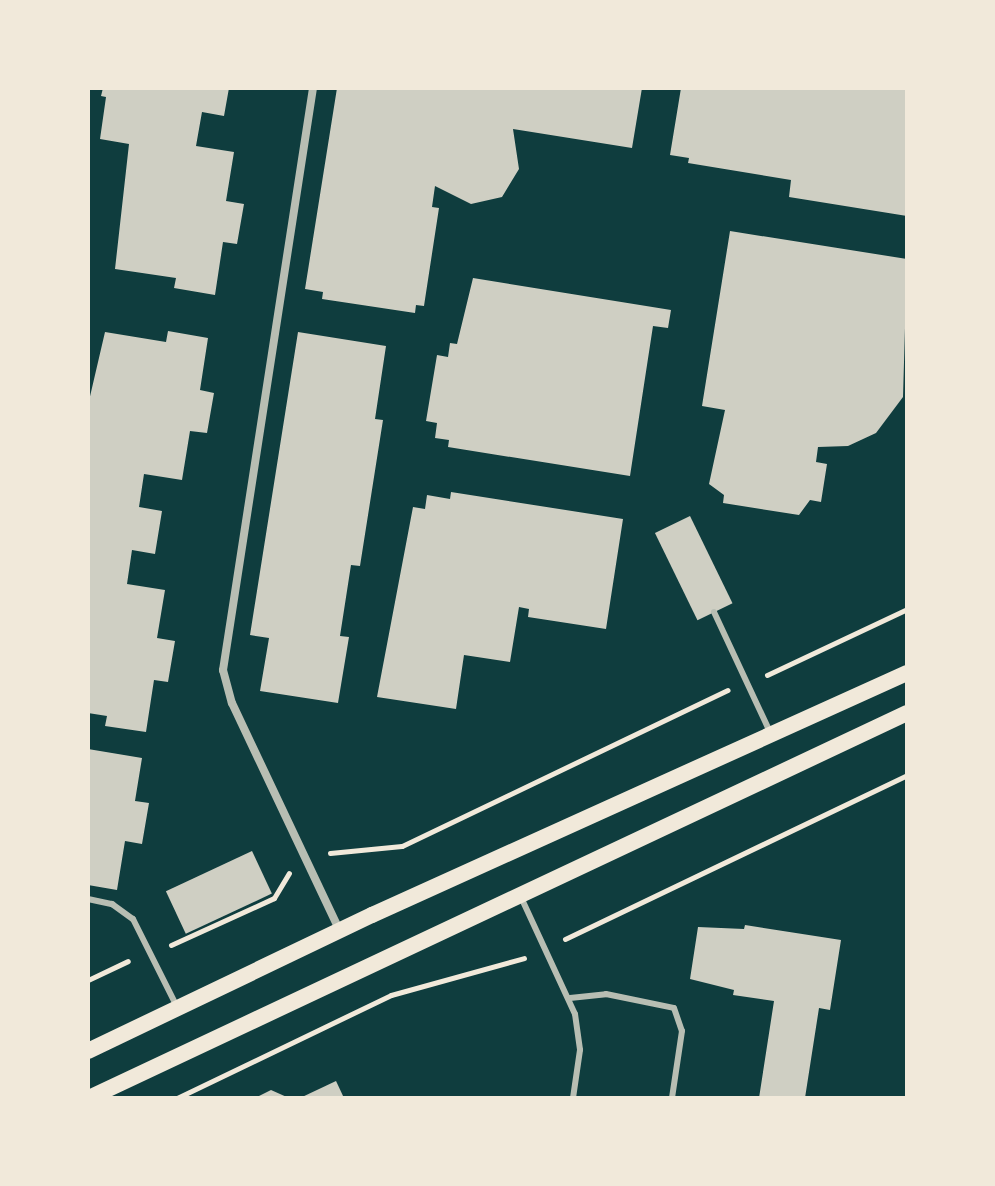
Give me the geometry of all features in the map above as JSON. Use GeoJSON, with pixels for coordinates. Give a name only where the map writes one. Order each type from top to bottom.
{"type":"FeatureCollection","features":[{"type":"Feature","properties":{"kind":"main road"},"geometry":{"type":"LineString","coordinates":[[88,1051],[340,931],[907,673]]}},
{"type":"Feature","properties":{"kind":"main road"},"geometry":{"type":"LineString","coordinates":[[89,1098],[907,713]]}},
{"type":"Feature","properties":{"kind":"street"},"geometry":{"type":"LineString","coordinates":[[313,88],[223,670],[232,703],[340,931]]}},
{"type":"Feature","properties":{"kind":"lane"},"geometry":{"type":"LineString","coordinates":[[714,612],[772,735]]}},
{"type":"Feature","properties":{"kind":"lane"},"geometry":{"type":"LineString","coordinates":[[520,895],[570,998],[580,1050],[573,1098]]}},
{"type":"Feature","properties":{"kind":"lane"},"geometry":{"type":"LineString","coordinates":[[88,899],[124,911],[151,953],[178,1008]]}},
{"type":"Feature","properties":{"kind":"lane"},"geometry":{"type":"LineString","coordinates":[[570,998],[606,994],[674,1008],[682,1031],[672,1098]]}},
{"type":"Feature","properties":{"kind":"path"},"geometry":{"type":"LineString","coordinates":[[766,676],[907,609]]}},
{"type":"Feature","properties":{"kind":"path"},"geometry":{"type":"LineString","coordinates":[[88,980],[274,898],[286,877],[308,863],[344,850],[402,846],[730,690]]}},
{"type":"Feature","properties":{"kind":"building"},"geometry":{"type":"Polygon","coordinates":[[[103,88],[229,88],[224,116],[202,112],[196,146],[234,152],[226,201],[244,204],[237,244],[223,242],[215,295],[174,288],[176,278],[115,269],[129,144],[100,139],[106,97],[101,96],[103,88]]]}},
{"type":"Feature","properties":{"kind":"building"},"geometry":{"type":"Polygon","coordinates":[[[337,88],[642,88],[632,148],[513,129],[519,169],[502,197],[471,204],[435,186],[432,207],[439,208],[424,306],[416,305],[415,313],[322,299],[323,292],[305,289],[337,88]]]}},
{"type":"Feature","properties":{"kind":"building"},"geometry":{"type":"Polygon","coordinates":[[[681,88],[907,88],[907,216],[789,197],[791,180],[688,163],[689,158],[670,155],[681,88]]]}},
{"type":"Feature","properties":{"kind":"building"},"geometry":{"type":"Polygon","coordinates":[[[730,231],[907,259],[903,397],[876,433],[848,446],[818,447],[816,462],[827,464],[821,502],[810,500],[799,515],[723,503],[724,495],[709,484],[725,410],[702,406],[730,231]]]}},
{"type":"Feature","properties":{"kind":"building"},"geometry":{"type":"Polygon","coordinates":[[[473,278],[671,310],[668,328],[653,326],[630,476],[448,447],[449,440],[435,438],[437,423],[426,421],[437,355],[448,357],[450,343],[457,344],[473,278]]]}},
{"type":"Feature","properties":{"kind":"building"},"geometry":{"type":"Polygon","coordinates":[[[168,331],[208,338],[200,390],[214,393],[207,433],[190,431],[182,480],[144,474],[139,507],[162,511],[155,554],[132,550],[127,584],[165,590],[157,638],[175,641],[168,682],[154,680],[146,732],[105,726],[107,716],[88,713],[88,405],[105,332],[166,342],[168,331]]]}},
{"type":"Feature","properties":{"kind":"building"},"geometry":{"type":"Polygon","coordinates":[[[298,332],[386,346],[375,419],[383,420],[360,566],[351,565],[340,636],[349,637],[338,703],[260,691],[269,638],[250,635],[298,332]]]}},
{"type":"Feature","properties":{"kind":"building"},"geometry":{"type":"Polygon","coordinates":[[[451,492],[623,519],[606,629],[528,617],[529,609],[519,607],[510,662],[464,655],[456,709],[377,697],[413,507],[425,509],[427,495],[450,499],[451,492]]]}},
{"type":"Feature","properties":{"kind":"building"},"geometry":{"type":"Polygon","coordinates":[[[690,516],[733,603],[697,620],[655,533],[690,516]]]}},
{"type":"Feature","properties":{"kind":"building"},"geometry":{"type":"Polygon","coordinates":[[[88,749],[142,758],[135,801],[149,803],[142,844],[125,841],[117,890],[88,885],[88,749]]]}},
{"type":"Feature","properties":{"kind":"building"},"geometry":{"type":"Polygon","coordinates":[[[252,851],[272,894],[186,934],[166,891],[252,851]]]}},
{"type":"Feature","properties":{"kind":"building"},"geometry":{"type":"Polygon","coordinates":[[[745,925],[841,940],[830,1010],[819,1008],[805,1098],[759,1098],[774,1001],[733,995],[734,990],[690,979],[698,927],[744,929],[745,925]]]}},
{"type":"Feature","properties":{"kind":"building"},"geometry":{"type":"Polygon","coordinates":[[[336,1081],[344,1098],[300,1098],[336,1081]]]}},
{"type":"Feature","properties":{"kind":"building"},"geometry":{"type":"Polygon","coordinates":[[[271,1090],[289,1098],[255,1098],[271,1090]]]}}]}
